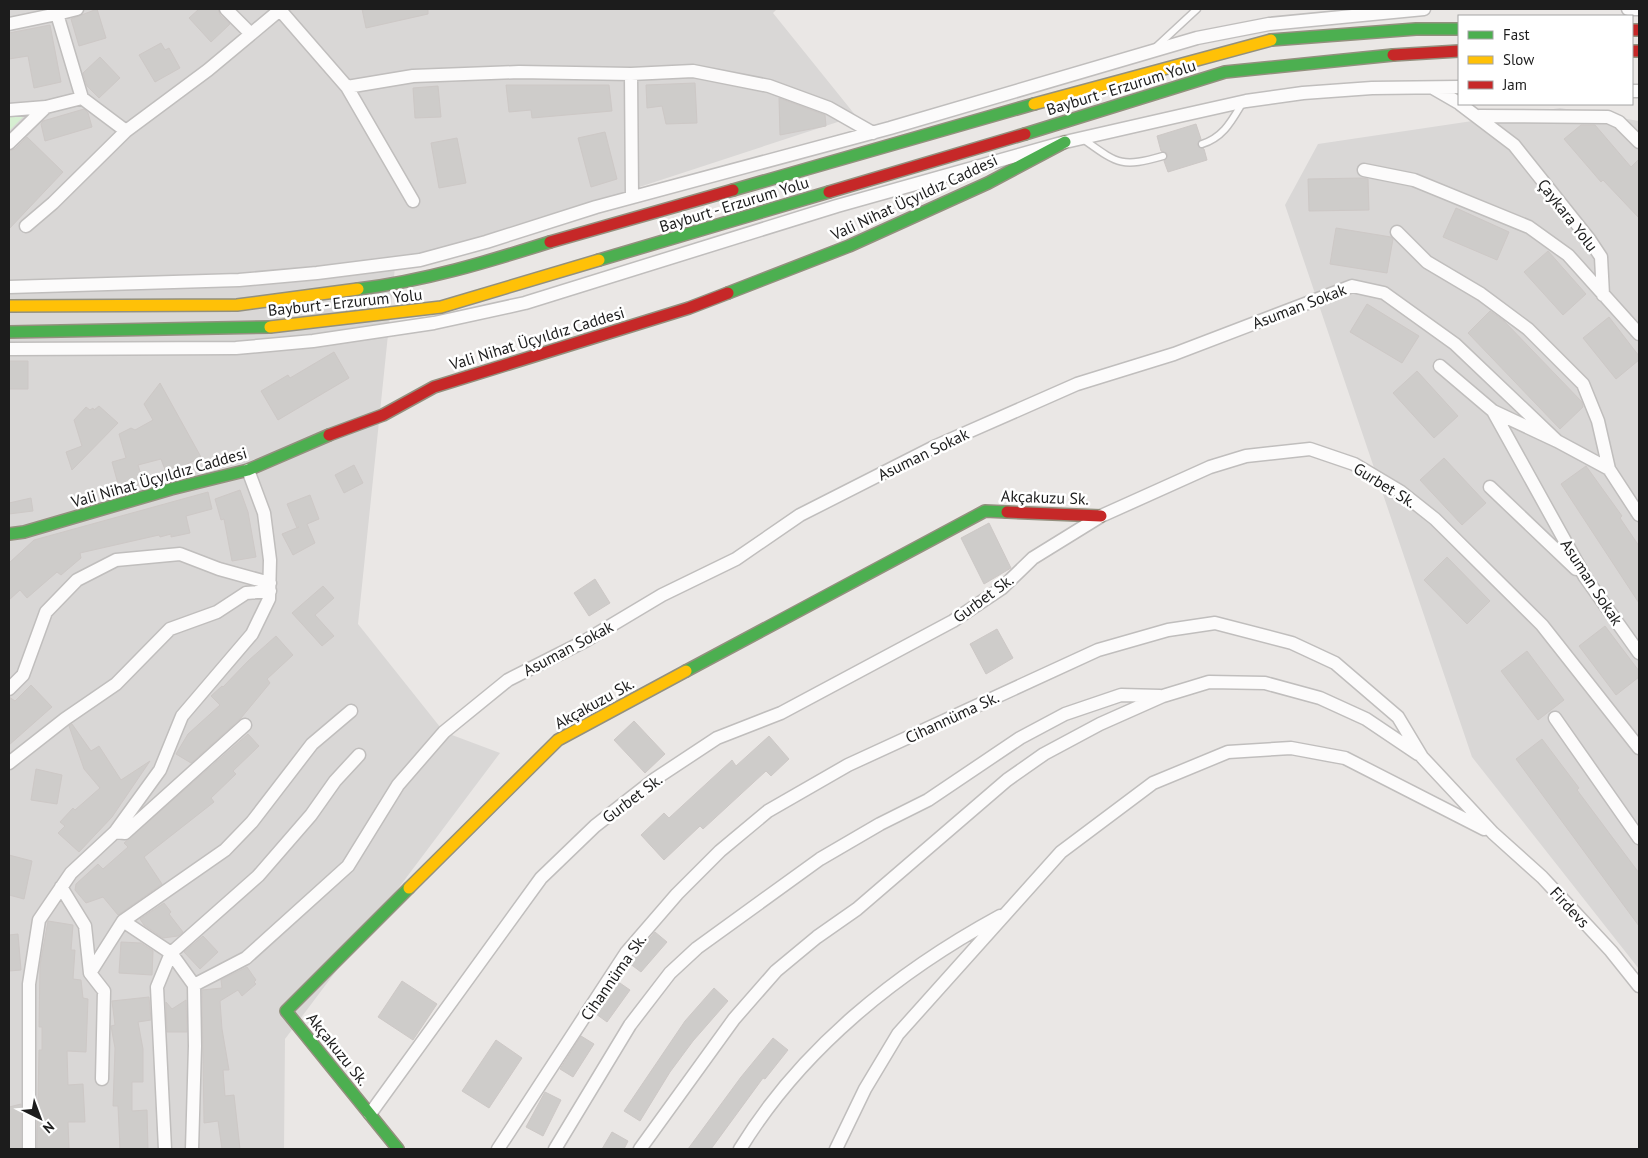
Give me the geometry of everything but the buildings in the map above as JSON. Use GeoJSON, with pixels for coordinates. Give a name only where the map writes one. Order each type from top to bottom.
{"type":"FeatureCollection","features":[{"type":"Feature","properties":{"kind":"main road","name":"Bayburt - Erzurum Yolu"},"geometry":{"type":"LineString","coordinates":[[9,306],[237,305],[384,286],[471,267],[563,238],[1105,84],[1275,39],[1416,29],[1458,29]]}},
{"type":"Feature","properties":{"kind":"main road","name":"Bayburt - Erzurum Yolu"},"geometry":{"type":"LineString","coordinates":[[9,332],[257,328],[441,308],[977,149],[1225,72],[1418,52],[1458,52]]}},
{"type":"Feature","properties":{"kind":"main road","name":"Vali Nihat Üçyıldız Caddesi"},"geometry":{"type":"LineString","coordinates":[[9,534],[24,532],[171,489],[248,470],[340,430],[383,415],[434,387],[689,308],[849,246],[988,183],[1065,142]]}},
{"type":"Feature","properties":{"kind":"main road","name":"Akçakuzu Sk."},"geometry":{"type":"LineString","coordinates":[[398,1149],[286,1011],[558,740],[986,511],[1100,516]]}},
{"type":"Feature","properties":{"kind":"main road"},"geometry":{"type":"LineString","coordinates":[[9,546],[24,532]]}},
{"type":"Feature","properties":{"kind":"street"},"geometry":{"type":"LineString","coordinates":[[9,24],[77,9]]}},
{"type":"Feature","properties":{"kind":"street"},"geometry":{"type":"LineString","coordinates":[[226,9],[250,34]]}},
{"type":"Feature","properties":{"kind":"street"},"geometry":{"type":"LineString","coordinates":[[26,226],[53,203],[126,131],[208,70],[280,9],[347,87],[413,201]]}},
{"type":"Feature","properties":{"kind":"street"},"geometry":{"type":"LineString","coordinates":[[9,287],[238,280],[371,267],[420,260],[632,197],[873,133],[1197,38],[1269,24],[1403,9],[1424,9]]}},
{"type":"Feature","properties":{"kind":"street"},"geometry":{"type":"LineString","coordinates":[[1628,9],[1639,9]]}},
{"type":"Feature","properties":{"kind":"street"},"geometry":{"type":"LineString","coordinates":[[57,14],[82,98],[126,131]]}},
{"type":"Feature","properties":{"kind":"street"},"geometry":{"type":"LineString","coordinates":[[347,87],[413,76],[519,72],[631,74],[693,71],[769,86],[828,108],[873,133]]}},
{"type":"Feature","properties":{"kind":"street"},"geometry":{"type":"LineString","coordinates":[[631,74],[632,197]]}},
{"type":"Feature","properties":{"kind":"street","name":"Çaykara Yolu"},"geometry":{"type":"LineString","coordinates":[[1431,86],[1458,103]]}},
{"type":"Feature","properties":{"kind":"street"},"geometry":{"type":"LineString","coordinates":[[9,350],[236,348],[313,341],[434,323],[525,303],[837,206],[1065,142],[1244,101],[1362,88],[1458,87]]}},
{"type":"Feature","properties":{"kind":"street"},"geometry":{"type":"LineString","coordinates":[[9,110],[46,107],[82,98]]}},
{"type":"Feature","properties":{"kind":"street","name":"Çaykara Yolu"},"geometry":{"type":"LineString","coordinates":[[1462,105],[1514,144],[1590,239],[1601,257],[1604,295]]}},
{"type":"Feature","properties":{"kind":"street"},"geometry":{"type":"LineString","coordinates":[[9,143],[46,107]]}},
{"type":"Feature","properties":{"kind":"street"},"geometry":{"type":"LineString","coordinates":[[1478,116],[1608,117],[1619,122],[1639,142]]}},
{"type":"Feature","properties":{"kind":"street","name":"Çaykara Yolu"},"geometry":{"type":"LineString","coordinates":[[1364,170],[1414,180],[1528,227],[1568,255],[1604,295]]}},
{"type":"Feature","properties":{"kind":"street"},"geometry":{"type":"LineString","coordinates":[[1397,232],[1427,262],[1481,294],[1528,330],[1583,384],[1598,421],[1609,469],[1639,515]]}},
{"type":"Feature","properties":{"kind":"street","name":"Asuman Sokak"},"geometry":{"type":"LineString","coordinates":[[194,985],[246,958],[348,866],[398,785],[444,732],[508,680],[586,641],[662,595],[736,558],[800,515],[936,446],[1076,384],[1174,354],[1352,286],[1384,293],[1455,344],[1557,441]]}},
{"type":"Feature","properties":{"kind":"street"},"geometry":{"type":"LineString","coordinates":[[1604,295],[1639,334]]}},
{"type":"Feature","properties":{"kind":"street"},"geometry":{"type":"LineString","coordinates":[[1440,366],[1493,411],[1557,441],[1609,469]]}},
{"type":"Feature","properties":{"kind":"street","name":"Asuman Sokak"},"geometry":{"type":"LineString","coordinates":[[1493,411],[1585,577],[1639,653]]}},
{"type":"Feature","properties":{"kind":"street","name":"Gurbet Sk."},"geometry":{"type":"LineString","coordinates":[[370,1114],[541,878],[595,826],[655,779],[717,738],[781,713],[953,621],[1002,588],[1033,558],[1100,516],[1210,467],[1246,456],[1310,449],[1354,464],[1401,492],[1436,519],[1542,626],[1639,748]]}},
{"type":"Feature","properties":{"kind":"street"},"geometry":{"type":"LineString","coordinates":[[29,1149],[29,984],[39,920],[70,873],[114,832],[160,770],[182,716],[252,634],[270,599],[270,560],[264,513],[248,470]]}},
{"type":"Feature","properties":{"kind":"street"},"geometry":{"type":"LineString","coordinates":[[1490,487],[1585,577]]}},
{"type":"Feature","properties":{"kind":"street"},"geometry":{"type":"LineString","coordinates":[[9,689],[23,674],[46,612],[77,580],[116,560],[180,554],[219,570],[270,587]]}},
{"type":"Feature","properties":{"kind":"street"},"geometry":{"type":"LineString","coordinates":[[9,763],[65,719],[116,684],[170,629],[217,612],[246,593],[270,587]]}},
{"type":"Feature","properties":{"kind":"street","name":"Cihannüma Sk."},"geometry":{"type":"LineString","coordinates":[[498,1149],[626,953],[720,850],[768,811],[848,765],[1098,650],[1168,630],[1215,623],[1292,643],[1335,663],[1367,688],[1398,717],[1422,757],[1493,833]]}},
{"type":"Feature","properties":{"kind":"street"},"geometry":{"type":"LineString","coordinates":[[640,1149],[734,1019],[776,971],[817,936],[857,909],[1007,780],[1044,754],[1100,724],[1163,696],[1209,682],[1265,683],[1320,698],[1366,719],[1422,757]]}},
{"type":"Feature","properties":{"kind":"street"},"geometry":{"type":"LineString","coordinates":[[555,1149],[630,1025],[670,973],[698,948],[820,860],[880,824],[928,800],[1020,738],[1058,718],[1121,695],[1163,696]]}},
{"type":"Feature","properties":{"kind":"street"},"geometry":{"type":"LineString","coordinates":[[90,973],[123,921],[226,850],[252,822],[312,744],[351,711]]}},
{"type":"Feature","properties":{"kind":"street"},"geometry":{"type":"LineString","coordinates":[[1555,718],[1639,838]]}},
{"type":"Feature","properties":{"kind":"street"},"geometry":{"type":"LineString","coordinates":[[114,832],[126,833],[245,725]]}},
{"type":"Feature","properties":{"kind":"street"},"geometry":{"type":"LineString","coordinates":[[836,1149],[865,1089],[898,1034],[1060,852],[1153,783],[1228,752],[1291,748],[1345,758],[1493,833]]}},
{"type":"Feature","properties":{"kind":"street"},"geometry":{"type":"LineString","coordinates":[[165,1149],[157,987],[171,953],[258,876],[311,815],[335,781],[359,755]]}},
{"type":"Feature","properties":{"kind":"street","name":"Firdevs"},"geometry":{"type":"LineString","coordinates":[[1493,833],[1542,877],[1610,951],[1639,986]]}},
{"type":"Feature","properties":{"kind":"street"},"geometry":{"type":"LineString","coordinates":[[61,887],[85,926],[90,973],[104,990],[102,1079]]}},
{"type":"Feature","properties":{"kind":"street"},"geometry":{"type":"LineString","coordinates":[[740,1149],[755,1124],[796,1074],[843,1026],[910,973],[964,936],[1008,912]]}},
{"type":"Feature","properties":{"kind":"street"},"geometry":{"type":"LineString","coordinates":[[123,921],[171,953],[194,985],[195,1046],[192,1149]]}},
{"type":"Feature","properties":{"kind":"lane"},"geometry":{"type":"LineString","coordinates":[[1150,52],[1198,9]]}},
{"type":"Feature","properties":{"kind":"lane"},"geometry":{"type":"LineString","coordinates":[[1202,144],[1212,141],[1227,129],[1244,101]]}},
{"type":"Feature","properties":{"kind":"lane"},"geometry":{"type":"LineString","coordinates":[[1082,139],[1110,158],[1134,164],[1163,156]]}},
{"type":"Feature","properties":{"kind":"shaded area"},"geometry":{"type":"Polygon","coordinates":[[[9,9],[777,9],[773,13],[856,116],[395,267],[358,624],[444,732],[500,753],[285,1039],[284,1149],[9,1149],[9,9]]]}},
{"type":"Feature","properties":{"kind":"shaded area"},"geometry":{"type":"Polygon","coordinates":[[[1560,108],[1639,121],[1639,969],[1472,757],[1285,205],[1318,144],[1560,108]]]}},
{"type":"Feature","properties":{"kind":"green space"},"geometry":{"type":"Polygon","coordinates":[[[9,117],[23,117],[9,131],[9,117]]]}},
{"type":"Feature","properties":{"kind":"traffic: fast"},"geometry":{"type":"LineString","coordinates":[[1271,40],[1416,29],[1458,29]]}},
{"type":"Feature","properties":{"kind":"traffic: fast"},"geometry":{"type":"LineString","coordinates":[[1025,134],[1225,72],[1393,55]]}},
{"type":"Feature","properties":{"kind":"traffic: fast"},"geometry":{"type":"LineString","coordinates":[[733,190],[1034,104]]}},
{"type":"Feature","properties":{"kind":"traffic: fast"},"geometry":{"type":"LineString","coordinates":[[728,293],[849,246],[988,183],[1065,142]]}},
{"type":"Feature","properties":{"kind":"traffic: fast"},"geometry":{"type":"LineString","coordinates":[[599,260],[829,192]]}},
{"type":"Feature","properties":{"kind":"traffic: fast"},"geometry":{"type":"LineString","coordinates":[[358,289],[431,276],[479,264],[550,242]]}},
{"type":"Feature","properties":{"kind":"traffic: fast"},"geometry":{"type":"LineString","coordinates":[[9,332],[270,327]]}},
{"type":"Feature","properties":{"kind":"traffic: fast"},"geometry":{"type":"LineString","coordinates":[[9,534],[24,532],[171,489],[248,470],[329,435]]}},
{"type":"Feature","properties":{"kind":"traffic: fast"},"geometry":{"type":"LineString","coordinates":[[686,671],[985,511],[1007,512]]}},
{"type":"Feature","properties":{"kind":"traffic: fast"},"geometry":{"type":"LineString","coordinates":[[398,1149],[286,1011],[409,888]]}},
{"type":"Feature","properties":{"kind":"traffic: slow"},"geometry":{"type":"LineString","coordinates":[[1034,104],[1271,40]]}},
{"type":"Feature","properties":{"kind":"traffic: slow"},"geometry":{"type":"LineString","coordinates":[[270,327],[441,307],[599,260]]}},
{"type":"Feature","properties":{"kind":"traffic: slow"},"geometry":{"type":"LineString","coordinates":[[9,306],[237,305],[358,289]]}},
{"type":"Feature","properties":{"kind":"traffic: slow"},"geometry":{"type":"LineString","coordinates":[[409,888],[558,740],[686,671]]}},
{"type":"Feature","properties":{"kind":"traffic: jam"},"geometry":{"type":"LineString","coordinates":[[1633,30],[1639,30]]}},
{"type":"Feature","properties":{"kind":"traffic: jam"},"geometry":{"type":"LineString","coordinates":[[1393,55],[1458,51]]}},
{"type":"Feature","properties":{"kind":"traffic: jam"},"geometry":{"type":"LineString","coordinates":[[1633,51],[1639,51]]}},
{"type":"Feature","properties":{"kind":"traffic: jam"},"geometry":{"type":"LineString","coordinates":[[829,192],[1025,134]]}},
{"type":"Feature","properties":{"kind":"traffic: jam"},"geometry":{"type":"LineString","coordinates":[[550,242],[733,190]]}},
{"type":"Feature","properties":{"kind":"traffic: jam"},"geometry":{"type":"LineString","coordinates":[[329,435],[383,415],[434,387],[689,308],[728,293]]}},
{"type":"Feature","properties":{"kind":"traffic: jam"},"geometry":{"type":"LineString","coordinates":[[1007,512],[1101,516]]}}]}
